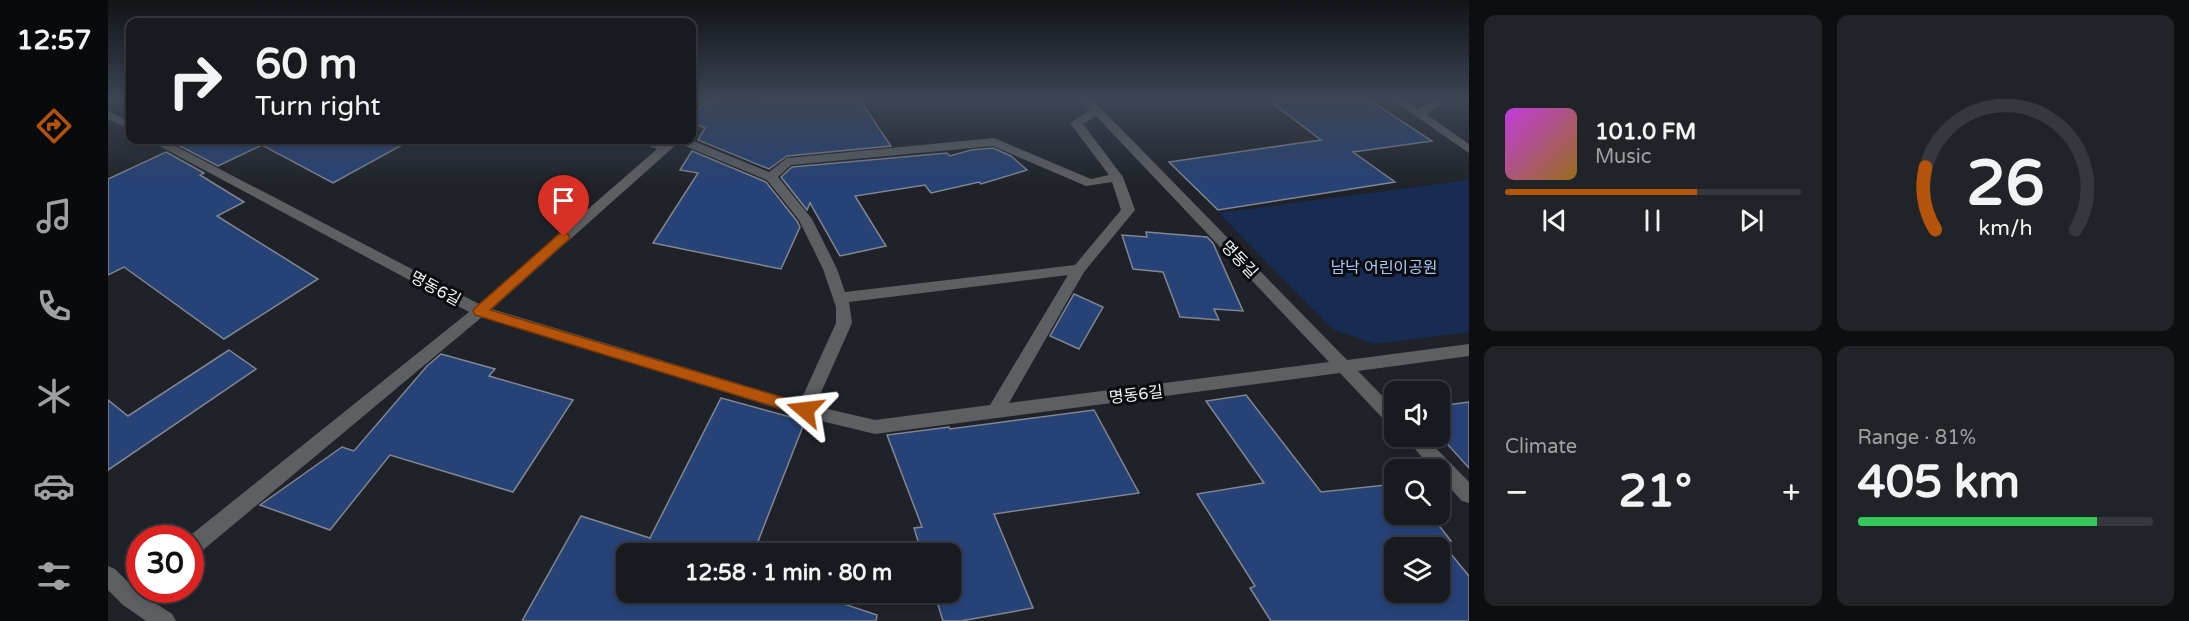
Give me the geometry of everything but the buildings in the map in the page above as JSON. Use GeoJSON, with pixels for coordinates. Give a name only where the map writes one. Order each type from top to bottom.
{"type":"FeatureCollection","features":[{"type":"Feature","properties":{"kind":"street"},"geometry":{"type":"LineString","coordinates":[[995,412],[1079,269],[1128,210],[1117,177],[1080,128]]}},
{"type":"Feature","properties":{"kind":"street","name":"명동길"},"geometry":{"type":"LineString","coordinates":[[1114,128],[1384,409]]}},
{"type":"Feature","properties":{"kind":"street"},"geometry":{"type":"LineString","coordinates":[[1438,128],[1469,149]]}},
{"type":"Feature","properties":{"kind":"street"},"geometry":{"type":"LineString","coordinates":[[771,177],[787,162],[994,142],[1090,183],[1117,177]]}},
{"type":"Feature","properties":{"kind":"street","name":"명동6길"},"geometry":{"type":"LineString","coordinates":[[164,144],[480,311],[805,410],[875,428],[1469,350]]}},
{"type":"Feature","properties":{"kind":"street"},"geometry":{"type":"LineString","coordinates":[[204,537],[480,311],[669,144]]}},
{"type":"Feature","properties":{"kind":"street"},"geometry":{"type":"LineString","coordinates":[[692,144],[771,177],[805,219],[830,269],[844,322],[805,410]]}},
{"type":"Feature","properties":{"kind":"street"},"geometry":{"type":"LineString","coordinates":[[839,298],[1079,269]]}},
{"type":"Feature","properties":{"kind":"street"},"geometry":{"type":"LineString","coordinates":[[1423,447],[1469,495]]}},
{"type":"Feature","properties":{"kind":"street"},"geometry":{"type":"LineString","coordinates":[[108,576],[126,588]]}},
{"type":"Feature","properties":{"kind":"street"},"geometry":{"type":"LineString","coordinates":[[145,603],[165,621]]}},
{"type":"Feature","properties":{"kind":"green space","name":"남낙 어린이공원"},"geometry":{"type":"Polygon","coordinates":[[[1469,180],[1469,332],[1373,344],[1331,328],[1219,213],[1469,180]]]}},
{"type":"Feature","properties":{"kind":"route"},"geometry":{"type":"LineString","coordinates":[[564,237],[480,311],[805,410]]}}]}
